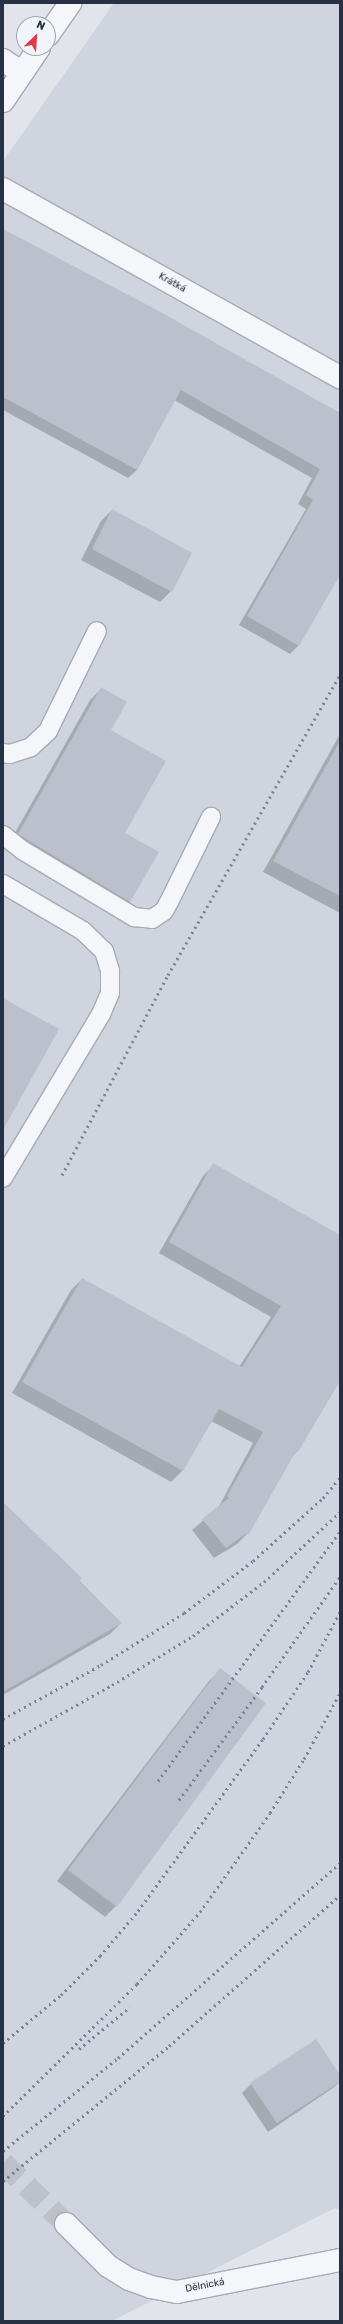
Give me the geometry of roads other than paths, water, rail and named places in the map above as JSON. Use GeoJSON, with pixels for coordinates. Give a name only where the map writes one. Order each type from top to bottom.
{"type":"FeatureCollection","features":[{"type":"Feature","properties":{"kind":"street"},"geometry":{"type":"LineString","coordinates":[[56,23],[70,3]]}},
{"type":"Feature","properties":{"kind":"street"},"geometry":{"type":"LineString","coordinates":[[3,101],[34,56]]}},
{"type":"Feature","properties":{"kind":"street"},"geometry":{"type":"LineString","coordinates":[[3,60],[22,73]]}},
{"type":"Feature","properties":{"kind":"street","name":"Krátká"},"geometry":{"type":"LineString","coordinates":[[3,189],[340,377]]}},
{"type":"Feature","properties":{"kind":"street","name":"Dělnická"},"geometry":{"type":"LineString","coordinates":[[66,2224],[108,2266],[129,2279],[151,2287],[177,2292],[340,2260]]}},
{"type":"Feature","properties":{"kind":"lane"},"geometry":{"type":"LineString","coordinates":[[3,753],[10,754],[31,747],[48,731],[97,631]]}},
{"type":"Feature","properties":{"kind":"lane"},"geometry":{"type":"LineString","coordinates":[[3,835],[22,850],[134,916],[152,919],[164,911],[211,816]]}},
{"type":"Feature","properties":{"kind":"lane"},"geometry":{"type":"LineString","coordinates":[[3,884],[83,931],[104,951],[110,971],[110,993],[101,1014],[3,1178]]}},
{"type":"Feature","properties":{"kind":"tunnel"},"geometry":{"type":"LineString","coordinates":[[3,2163],[66,2224]]}},
{"type":"Feature","properties":{"kind":"railway"},"geometry":{"type":"LineString","coordinates":[[62,1175],[168,975],[340,675]]}},
{"type":"Feature","properties":{"kind":"railway"},"geometry":{"type":"LineString","coordinates":[[3,1719],[101,1665],[184,1613],[253,1561],[323,1498],[340,1478]]}},
{"type":"Feature","properties":{"kind":"railway"},"geometry":{"type":"LineString","coordinates":[[3,1746],[112,1685],[193,1636],[264,1582],[340,1512]]}},
{"type":"Feature","properties":{"kind":"railway"},"geometry":{"type":"LineString","coordinates":[[158,1781],[340,1531]]}},
{"type":"Feature","properties":{"kind":"railway"},"geometry":{"type":"LineString","coordinates":[[179,1800],[340,1577]]}},
{"type":"Feature","properties":{"kind":"railway"},"geometry":{"type":"LineString","coordinates":[[3,2043],[61,1995],[100,1956],[138,1911],[263,1739],[308,1672],[340,1612]]}},
{"type":"Feature","properties":{"kind":"railway"},"geometry":{"type":"LineString","coordinates":[[3,2116],[137,1984],[200,1912],[270,1813],[304,1759],[340,1693]]}},
{"type":"Feature","properties":{"kind":"railway"},"geometry":{"type":"LineString","coordinates":[[3,2151],[118,2058],[340,1863]]}},
{"type":"Feature","properties":{"kind":"railway"},"geometry":{"type":"LineString","coordinates":[[3,2181],[169,2046],[340,1895]]}},
{"type":"Feature","properties":{"kind":"railway"},"geometry":{"type":"LineString","coordinates":[[79,2049],[130,2007]]}}]}
